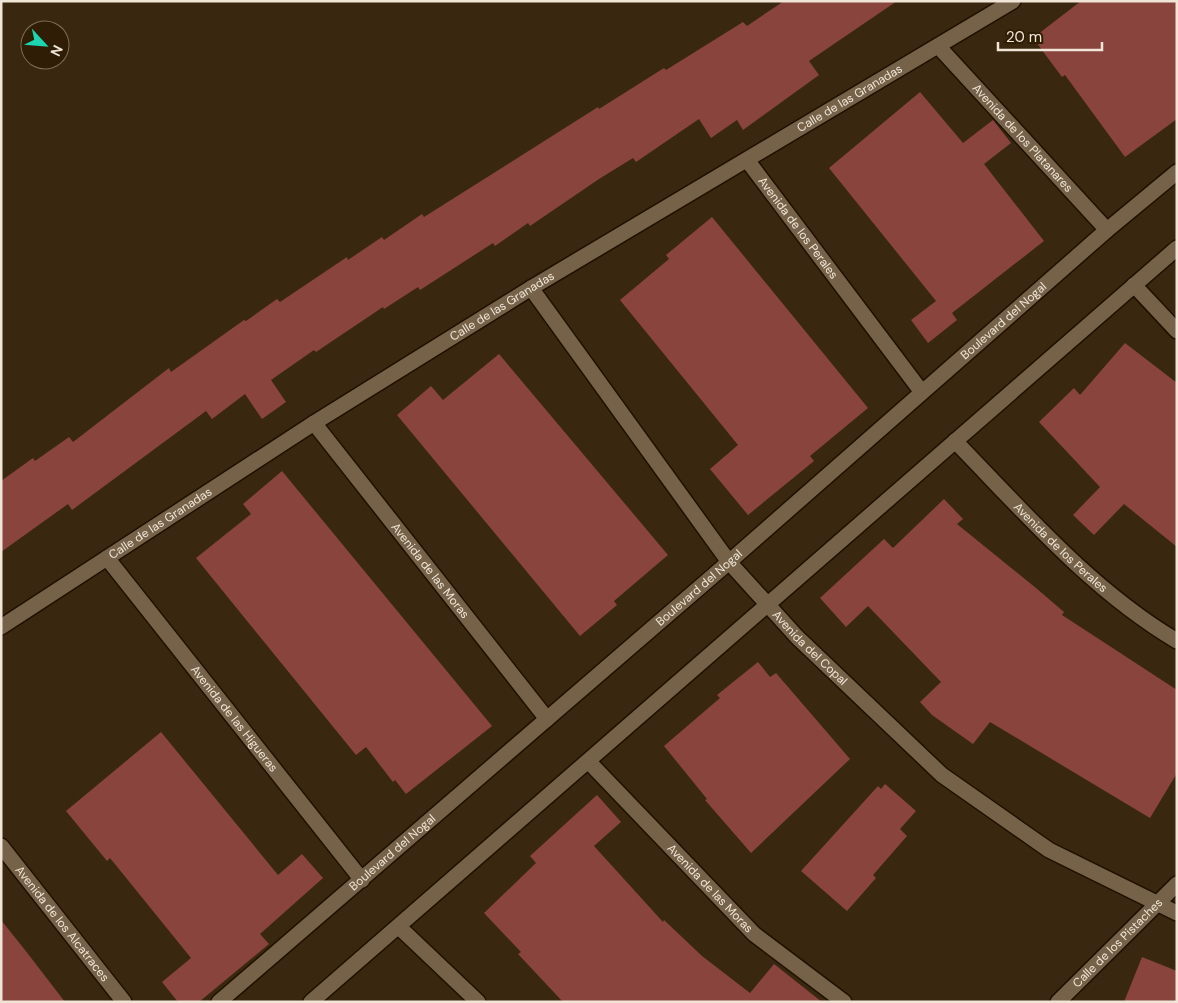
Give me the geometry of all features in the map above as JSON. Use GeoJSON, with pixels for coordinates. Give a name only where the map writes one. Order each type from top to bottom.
{"type":"FeatureCollection","features":[{"type":"Feature","properties":{"kind":"street","name":"Calle de las Granadas"},"geometry":{"type":"LineString","coordinates":[[1,626],[314,423],[532,288],[1013,1]]}},
{"type":"Feature","properties":{"kind":"street","name":"Avenida de los Platanares"},"geometry":{"type":"LineString","coordinates":[[938,46],[1106,230]]}},
{"type":"Feature","properties":{"kind":"street","name":"Avenida de los Perales"},"geometry":{"type":"LineString","coordinates":[[747,160],[921,391]]}},
{"type":"Feature","properties":{"kind":"street","name":"Boulevard del Nogal"},"geometry":{"type":"LineString","coordinates":[[219,1002],[729,562],[1106,230],[1177,172]]}},
{"type":"Feature","properties":{"kind":"street"},"geometry":{"type":"LineString","coordinates":[[311,1002],[589,762],[767,604],[1177,248]]}},
{"type":"Feature","properties":{"kind":"street"},"geometry":{"type":"LineString","coordinates":[[1134,285],[1177,331]]}},
{"type":"Feature","properties":{"kind":"street","name":"Avenida del Copal"},"geometry":{"type":"LineString","coordinates":[[532,288],[729,562],[797,637],[942,775],[1049,850],[1177,913]]}},
{"type":"Feature","properties":{"kind":"street","name":"Avenida de las Moras"},"geometry":{"type":"LineString","coordinates":[[314,423],[546,719]]}},
{"type":"Feature","properties":{"kind":"street","name":"Avenida de los Perales"},"geometry":{"type":"LineString","coordinates":[[955,441],[1072,560],[1149,624],[1177,640]]}},
{"type":"Feature","properties":{"kind":"street","name":"Avenida de las Higueras"},"geometry":{"type":"LineString","coordinates":[[107,558],[362,880]]}},
{"type":"Feature","properties":{"kind":"street","name":"Avenida de las Moras"},"geometry":{"type":"LineString","coordinates":[[589,762],[754,934],[844,1002]]}},
{"type":"Feature","properties":{"kind":"street","name":"Avenida de los Alcatraces"},"geometry":{"type":"LineString","coordinates":[[1,846],[124,1002]]}},
{"type":"Feature","properties":{"kind":"street","name":"Calle de los Pistaches"},"geometry":{"type":"LineString","coordinates":[[1058,1002],[1177,884]]}},
{"type":"Feature","properties":{"kind":"street"},"geometry":{"type":"LineString","coordinates":[[399,927],[478,1002]]}},
{"type":"Feature","properties":{"kind":"building"},"geometry":{"type":"Polygon","coordinates":[[[784,1],[897,1],[809,61],[819,75],[743,130],[737,120],[711,138],[699,119],[636,162],[633,158],[599,179],[530,226],[528,223],[495,246],[493,243],[420,290],[418,287],[384,309],[383,307],[316,352],[314,350],[271,380],[286,402],[262,419],[245,394],[212,419],[206,411],[72,510],[68,504],[1,552],[1,481],[33,458],[35,461],[69,437],[73,442],[169,368],[171,372],[277,299],[280,302],[347,257],[348,260],[382,237],[384,240],[422,214],[424,217],[598,107],[599,109],[664,68],[666,70],[743,22],[747,26],[784,1]]]}},
{"type":"Feature","properties":{"kind":"building"},"geometry":{"type":"Polygon","coordinates":[[[1081,1],[1177,1],[1177,119],[1125,157],[1065,75],[1062,77],[1033,38],[1081,1]]]}},
{"type":"Feature","properties":{"kind":"building"},"geometry":{"type":"Polygon","coordinates":[[[920,92],[963,143],[993,120],[1011,143],[984,164],[1044,241],[952,313],[957,320],[928,343],[911,320],[936,301],[829,168],[920,92]]]}},
{"type":"Feature","properties":{"kind":"building"},"geometry":{"type":"Polygon","coordinates":[[[712,217],[868,408],[810,456],[814,461],[748,515],[710,469],[738,445],[620,300],[669,259],[666,255],[712,217]]]}},
{"type":"Feature","properties":{"kind":"building"},"geometry":{"type":"Polygon","coordinates":[[[1125,343],[1177,383],[1177,547],[1124,504],[1094,535],[1073,515],[1100,487],[1039,422],[1074,388],[1080,395],[1125,343]]]}},
{"type":"Feature","properties":{"kind":"building"},"geometry":{"type":"Polygon","coordinates":[[[499,354],[668,555],[614,601],[617,605],[580,636],[397,415],[431,386],[443,400],[499,354]]]}},
{"type":"Feature","properties":{"kind":"building"},"geometry":{"type":"Polygon","coordinates":[[[282,471],[492,726],[406,794],[395,780],[393,782],[366,747],[356,755],[196,558],[251,514],[243,504],[282,471]]]}},
{"type":"Feature","properties":{"kind":"building"},"geometry":{"type":"Polygon","coordinates":[[[944,499],[963,519],[957,524],[1064,612],[1062,615],[1177,690],[1177,773],[1150,818],[990,722],[973,744],[932,715],[920,702],[941,682],[868,606],[846,627],[820,598],[884,539],[893,548],[944,499]]]}},
{"type":"Feature","properties":{"kind":"building"},"geometry":{"type":"Polygon","coordinates":[[[758,662],[770,677],[776,673],[850,759],[751,853],[705,800],[707,799],[664,746],[720,698],[717,695],[758,662]]]}},
{"type":"Feature","properties":{"kind":"building"},"geometry":{"type":"Polygon","coordinates":[[[161,732],[278,875],[302,854],[323,878],[260,934],[269,944],[199,1002],[178,1002],[162,982],[191,958],[110,858],[107,861],[66,811],[161,732]]]}},
{"type":"Feature","properties":{"kind":"building"},"geometry":{"type":"Polygon","coordinates":[[[885,784],[916,811],[900,829],[907,836],[873,875],[876,878],[847,911],[801,871],[878,786],[881,789],[885,784]]]}},
{"type":"Feature","properties":{"kind":"building"},"geometry":{"type":"Polygon","coordinates":[[[597,795],[621,822],[594,846],[663,922],[664,920],[702,956],[750,993],[774,964],[822,1002],[563,1002],[518,954],[521,952],[484,913],[536,863],[530,856],[597,795]]]}},
{"type":"Feature","properties":{"kind":"building"},"geometry":{"type":"Polygon","coordinates":[[[1,920],[25,950],[65,1002],[1,1002],[1,920]]]}},
{"type":"Feature","properties":{"kind":"building"},"geometry":{"type":"Polygon","coordinates":[[[1142,957],[1177,971],[1177,1002],[1124,1002],[1142,957]]]}}]}
